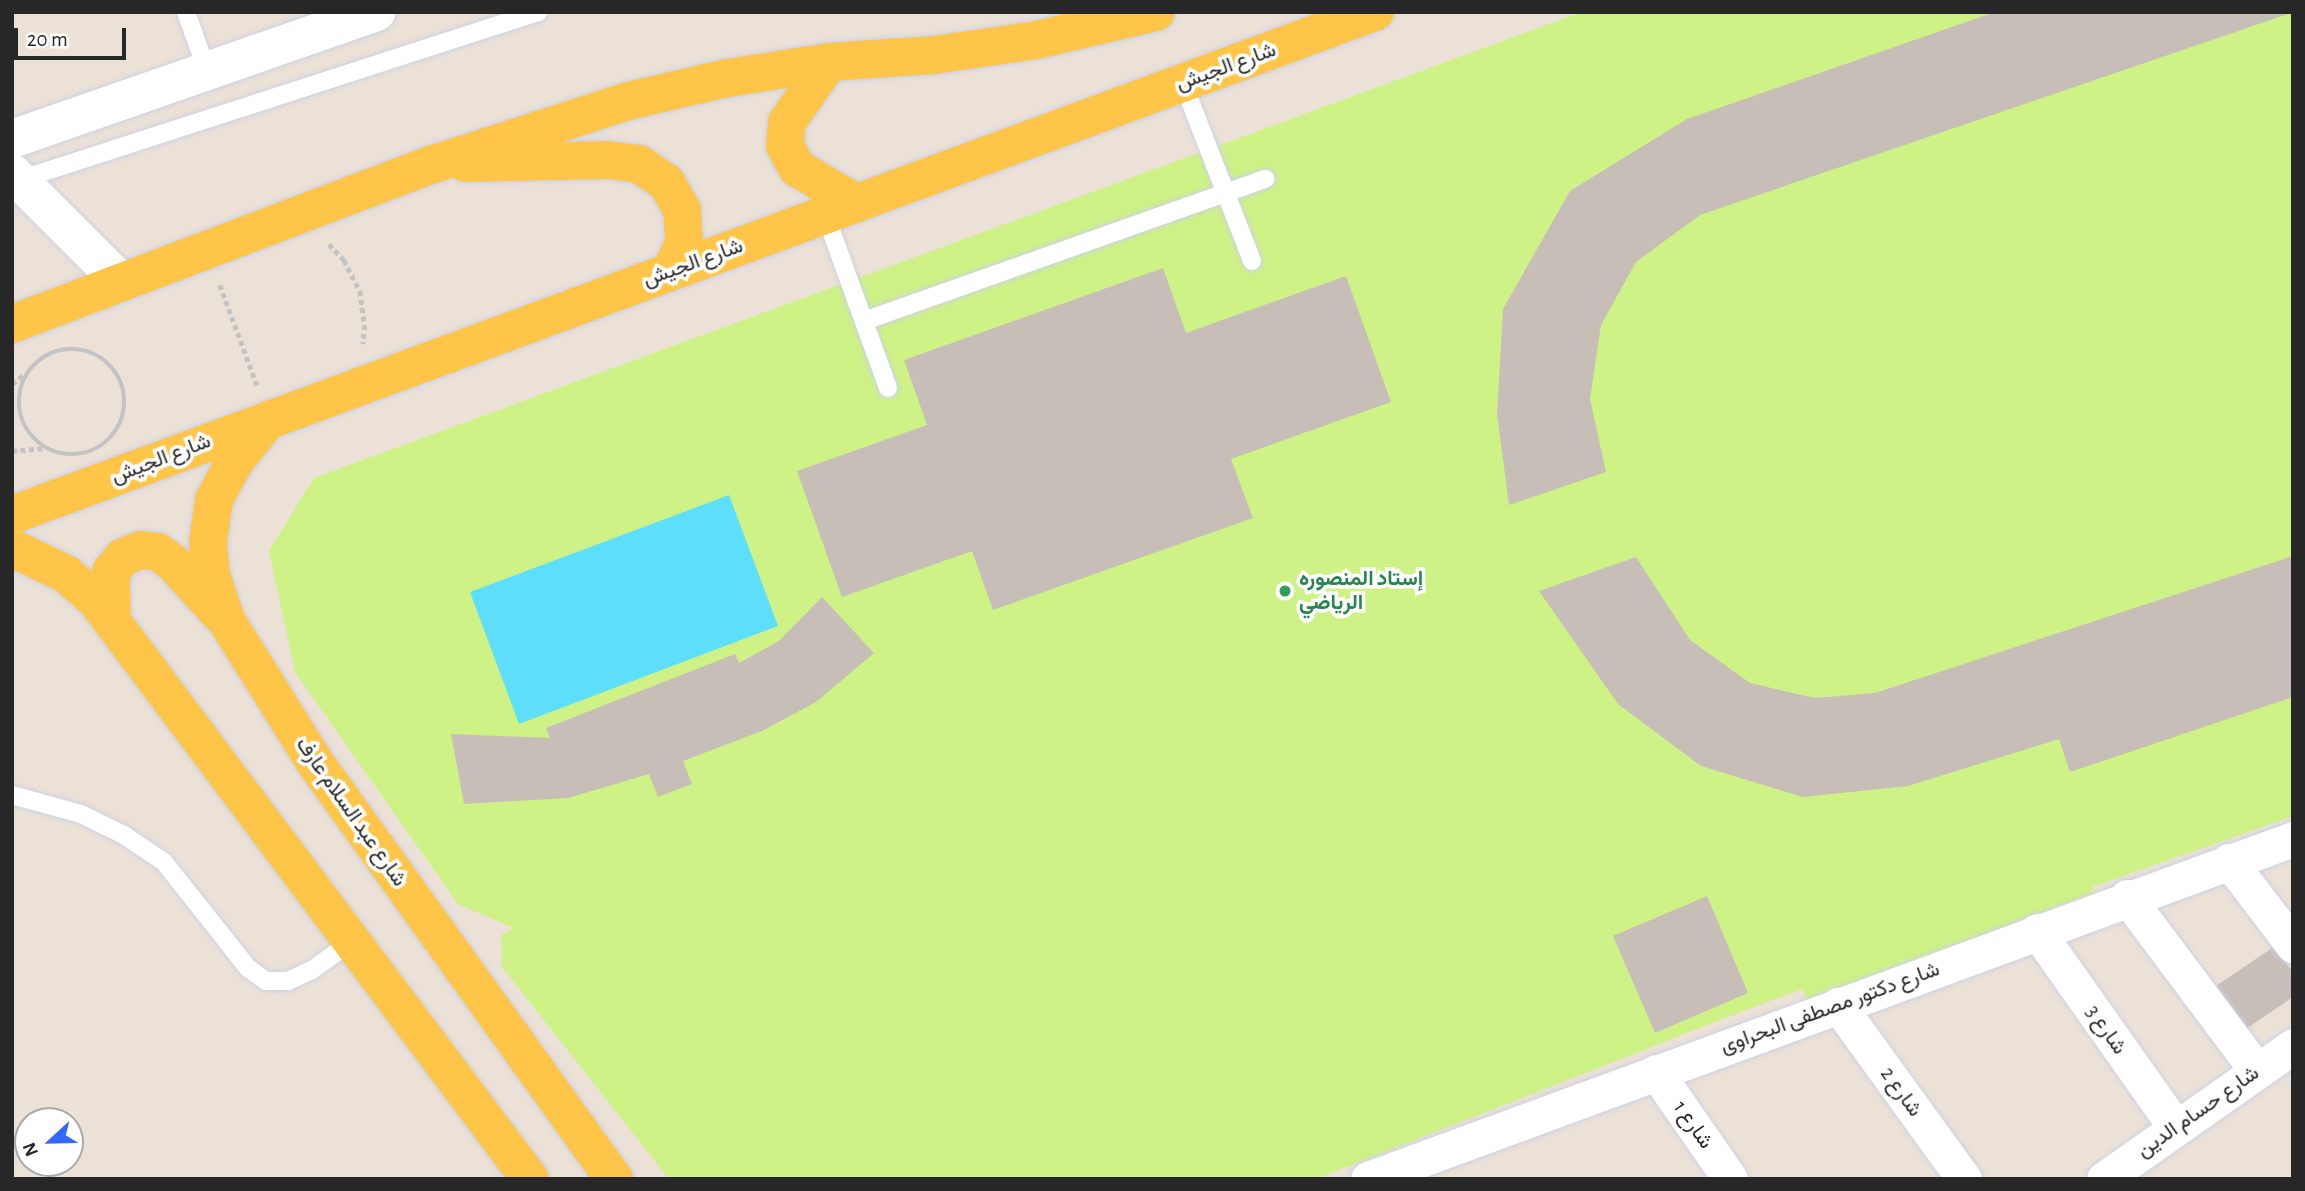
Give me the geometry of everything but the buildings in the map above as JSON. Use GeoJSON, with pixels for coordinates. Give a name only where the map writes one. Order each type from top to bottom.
{"type":"FeatureCollection","features":[{"type":"Feature","properties":{"kind":"main road","name":"شارع الجيش"},"geometry":{"type":"LineString","coordinates":[[12,515],[1375,12]]}},
{"type":"Feature","properties":{"kind":"main road"},"geometry":{"type":"LineString","coordinates":[[12,324],[119,280],[289,220],[435,163],[628,101],[829,62],[934,55],[1037,40],[1143,14]]}},
{"type":"Feature","properties":{"kind":"main road"},"geometry":{"type":"LineString","coordinates":[[829,62],[787,122],[785,146],[797,167],[840,209]]}},
{"type":"Feature","properties":{"kind":"main road"},"geometry":{"type":"LineString","coordinates":[[435,163],[607,160],[639,164],[666,181],[682,210],[684,242],[671,271]]}},
{"type":"Feature","properties":{"kind":"main road","name":"شارع عبد السلام عارف"},"geometry":{"type":"LineString","coordinates":[[269,419],[234,461],[214,500],[208,542],[211,574],[226,620],[314,761],[614,1179]]}},
{"type":"Feature","properties":{"kind":"main road"},"geometry":{"type":"LineString","coordinates":[[12,548],[66,574],[112,621],[530,1179]]}},
{"type":"Feature","properties":{"kind":"main road"},"geometry":{"type":"LineString","coordinates":[[112,621],[111,572],[123,557],[140,550],[158,552],[173,564],[226,620]]}},
{"type":"Feature","properties":{"kind":"street"},"geometry":{"type":"LineString","coordinates":[[12,139],[376,12]]}},
{"type":"Feature","properties":{"kind":"street"},"geometry":{"type":"LineString","coordinates":[[15,176],[119,280]]}},
{"type":"Feature","properties":{"kind":"street","name":"شارع دكتور مصطفى البحراوى"},"geometry":{"type":"LineString","coordinates":[[1368,1179],[1448,1166],[1656,1072],[2127,897],[2293,839]]}},
{"type":"Feature","properties":{"kind":"street"},"geometry":{"type":"LineString","coordinates":[[2229,861],[2293,945]]}},
{"type":"Feature","properties":{"kind":"street"},"geometry":{"type":"LineString","coordinates":[[2127,897],[2257,1071]]}},
{"type":"Feature","properties":{"kind":"street","name":"شارع 3"},"geometry":{"type":"LineString","coordinates":[[2037,931],[2176,1128]]}},
{"type":"Feature","properties":{"kind":"street","name":"شارع 2"},"geometry":{"type":"LineString","coordinates":[[1838,1005],[1964,1179]]}},
{"type":"Feature","properties":{"kind":"street","name":"شارع حسام الدين"},"geometry":{"type":"LineString","coordinates":[[2104,1179],[2293,1046]]}},
{"type":"Feature","properties":{"kind":"street","name":"شارع 1"},"geometry":{"type":"LineString","coordinates":[[1656,1072],[1730,1179]]}},
{"type":"Feature","properties":{"kind":"lane"},"geometry":{"type":"LineString","coordinates":[[186,12],[207,71]]}},
{"type":"Feature","properties":{"kind":"lane"},"geometry":{"type":"LineString","coordinates":[[15,176],[538,12]]}},
{"type":"Feature","properties":{"kind":"lane"},"geometry":{"type":"LineString","coordinates":[[1184,83],[1252,261]]}},
{"type":"Feature","properties":{"kind":"lane"},"geometry":{"type":"LineString","coordinates":[[864,321],[1266,179]]}},
{"type":"Feature","properties":{"kind":"lane"},"geometry":{"type":"LineString","coordinates":[[840,209],[864,321],[888,388]]}},
{"type":"Feature","properties":{"kind":"lane"},"geometry":{"type":"LineString","coordinates":[[12,795],[81,814],[164,862],[248,968],[266,981],[288,981],[312,970],[352,941]]}},
{"type":"Feature","properties":{"kind":"path"},"geometry":{"type":"LineString","coordinates":[[289,220],[320,236],[344,260],[360,291],[365,325],[360,359],[345,390]]}},
{"type":"Feature","properties":{"kind":"path"},"geometry":{"type":"LineString","coordinates":[[207,247],[269,419]]}},
{"type":"Feature","properties":{"kind":"path"},"geometry":{"type":"LineString","coordinates":[[12,384],[53,352],[69,349],[101,357],[121,382],[124,414],[108,442],[78,455],[45,447],[12,451]]}},
{"type":"Feature","properties":{"kind":"path"},"geometry":{"type":"LineString","coordinates":[[27,373],[19,405],[23,422],[45,447]]}},
{"type":"Feature","properties":{"kind":"green space","name":"إستاد المنصوره الرياضي"},"geometry":{"type":"Polygon","coordinates":[[[1582,12],[2293,12],[2293,816],[2092,887],[2094,893],[1807,1000],[1802,989],[1316,1179],[669,1179],[502,967],[501,935],[514,928],[458,904],[295,672],[269,551],[314,478],[1582,12]]]}},
{"type":"Feature","properties":{"kind":"water"},"geometry":{"type":"Polygon","coordinates":[[[729,495],[778,626],[519,724],[470,592],[729,495]]]}},
{"type":"Feature","properties":{"kind":"place","name":"إستاد المنصوره الرياضي"},"geometry":{"type":"Point","coordinates":[1285,591]}}]}
